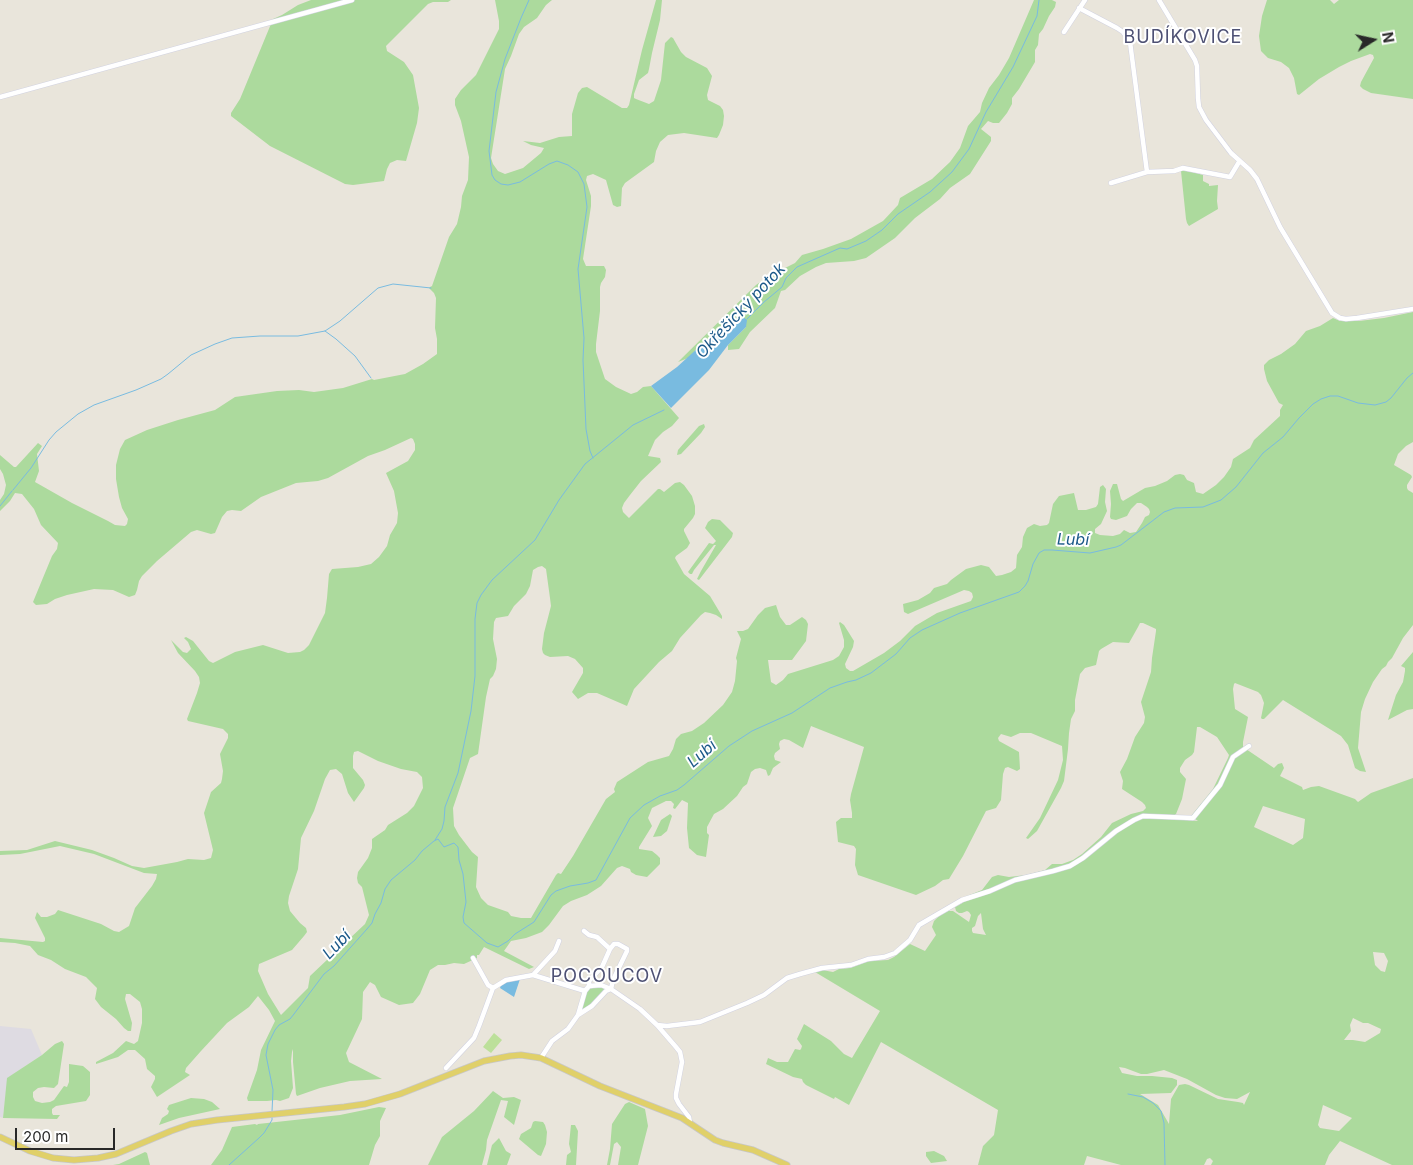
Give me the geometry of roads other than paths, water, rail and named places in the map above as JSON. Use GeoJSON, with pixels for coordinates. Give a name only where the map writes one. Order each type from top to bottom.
{"type":"FeatureCollection","features":[{"type":"Feature","properties":{"kind":"main road"},"geometry":{"type":"LineString","coordinates":[[0,1138],[40,1155],[64,1159],[85,1159],[116,1154],[191,1124],[344,1107],[378,1100],[491,1059],[522,1055],[541,1058],[600,1086],[675,1115],[715,1140],[753,1150],[787,1165]]}},
{"type":"Feature","properties":{"kind":"street"},"geometry":{"type":"LineString","coordinates":[[0,97],[352,0]]}},
{"type":"Feature","properties":{"kind":"street"},"geometry":{"type":"LineString","coordinates":[[1064,32],[1085,0]]}},
{"type":"Feature","properties":{"kind":"street"},"geometry":{"type":"LineString","coordinates":[[1159,0],[1195,60],[1199,107],[1202,113],[1239,162],[1250,170],[1257,179],[1280,227],[1332,313],[1346,319],[1413,309]]}},
{"type":"Feature","properties":{"kind":"street"},"geometry":{"type":"LineString","coordinates":[[1079,8],[1117,28],[1123,32],[1130,42],[1148,172]]}},
{"type":"Feature","properties":{"kind":"street"},"geometry":{"type":"LineString","coordinates":[[1111,184],[1148,172],[1174,171],[1183,168],[1230,177],[1239,162]]}},
{"type":"Feature","properties":{"kind":"street"},"geometry":{"type":"LineString","coordinates":[[657,1025],[667,1026],[700,1022],[764,995],[787,978],[822,968],[851,965],[895,953],[910,940],[919,925],[962,900],[990,892],[1015,880],[1053,872],[1070,866],[1083,858],[1116,831],[1143,816],[1193,818],[1220,785],[1232,757],[1248,746]]}},
{"type":"Feature","properties":{"kind":"street"},"geometry":{"type":"LineString","coordinates":[[584,931],[589,935],[597,937],[610,949]]}},
{"type":"Feature","properties":{"kind":"street"},"geometry":{"type":"LineString","coordinates":[[533,975],[555,951],[559,941]]}},
{"type":"Feature","properties":{"kind":"street"},"geometry":{"type":"LineString","coordinates":[[541,1058],[552,1041],[568,1029],[578,1014],[585,991],[589,986],[589,981],[602,967],[610,949],[614,944],[618,944],[627,949],[627,951],[613,980],[611,989]]}},
{"type":"Feature","properties":{"kind":"street"},"geometry":{"type":"LineString","coordinates":[[473,958],[488,985],[494,988]]}},
{"type":"Feature","properties":{"kind":"street"},"geometry":{"type":"LineString","coordinates":[[446,1068],[474,1038],[494,988],[506,980],[533,975],[585,991]]}},
{"type":"Feature","properties":{"kind":"street"},"geometry":{"type":"LineString","coordinates":[[589,986],[601,985],[611,989],[640,1009],[676,1046],[680,1052],[682,1062],[676,1098],[689,1117],[690,1123]]}},
{"type":"Feature","properties":{"kind":"street"},"geometry":{"type":"LineString","coordinates":[[578,1014],[592,1006],[606,991],[611,989]]}},
{"type":"Feature","properties":{"kind":"water"},"geometry":{"type":"Polygon","coordinates":[[[742,316],[747,320],[746,327],[728,345],[709,370],[671,408],[651,386],[677,367],[722,327],[742,316]]]}},
{"type":"Feature","properties":{"kind":"water"},"geometry":{"type":"Polygon","coordinates":[[[520,979],[514,997],[500,988],[501,985],[508,981],[520,979]]]}},
{"type":"Feature","properties":{"kind":"waterway"},"geometry":{"type":"LineString","coordinates":[[529,0],[505,59],[496,92],[489,151],[492,175],[501,184],[508,185],[520,182],[557,161],[568,165],[578,172],[584,184],[587,207],[578,269],[584,338],[586,429],[593,458]]}},
{"type":"Feature","properties":{"kind":"waterway","name":"Okřešický potok"},"geometry":{"type":"LineString","coordinates":[[747,319],[782,287],[786,278],[797,267],[840,248],[847,249],[866,241],[882,230],[898,214],[930,192],[952,172],[969,149],[986,112],[1013,67],[1037,16],[1039,0]]}},
{"type":"Feature","properties":{"kind":"waterway"},"geometry":{"type":"LineString","coordinates":[[13,490],[31,468],[49,440],[78,414],[94,405],[161,379],[191,355],[232,338],[298,336],[325,331],[340,321],[378,288],[393,284],[431,288]]}},
{"type":"Feature","properties":{"kind":"waterway"},"geometry":{"type":"LineString","coordinates":[[325,331],[355,356],[371,378]]}},
{"type":"Feature","properties":{"kind":"waterway","name":"Lubí"},"geometry":{"type":"LineString","coordinates":[[272,1112],[273,1090],[266,1055],[268,1044],[275,1030],[279,1025],[290,1019],[324,974],[334,966],[372,923],[385,889],[391,880],[434,841],[438,839],[444,847],[454,843],[458,847],[466,902],[463,917],[464,923],[487,943],[498,947],[534,922],[551,895],[556,891],[596,880],[630,818],[644,805],[660,796],[677,790],[729,746],[752,731],[792,713],[830,688],[871,673],[896,654],[910,638],[922,630],[960,613],[1019,592],[1028,581],[1033,564],[1039,553],[1044,550],[1090,553],[1116,547],[1164,512],[1175,508],[1203,507],[1221,500],[1236,487],[1263,453],[1283,437],[1299,418],[1321,399],[1338,396],[1358,403],[1375,405],[1386,402],[1413,373]]}},
{"type":"Feature","properties":{"kind":"waterway","name":"Okřešický potok"},"geometry":{"type":"LineString","coordinates":[[435,840],[442,829],[445,807],[458,773],[471,711],[475,676],[475,619],[477,603],[481,595],[492,580],[535,540],[559,500],[585,464],[633,425],[664,410]]}},
{"type":"Feature","properties":{"kind":"waterway"},"geometry":{"type":"LineString","coordinates":[[0,506],[12,491]]}},
{"type":"Feature","properties":{"kind":"waterway"},"geometry":{"type":"LineString","coordinates":[[1128,1094],[1143,1097],[1161,1111],[1164,1123],[1165,1165]]}},
{"type":"Feature","properties":{"kind":"waterway","name":"Lubí"},"geometry":{"type":"LineString","coordinates":[[229,1165],[264,1133],[272,1120],[272,1116]]}},
{"type":"Feature","properties":{"kind":"district","name":"BUDÍKOVICE"},"geometry":{"type":"Point","coordinates":[1183,38]}},
{"type":"Feature","properties":{"kind":"district","name":"POCOUCOV"},"geometry":{"type":"Point","coordinates":[607,977]}}]}
